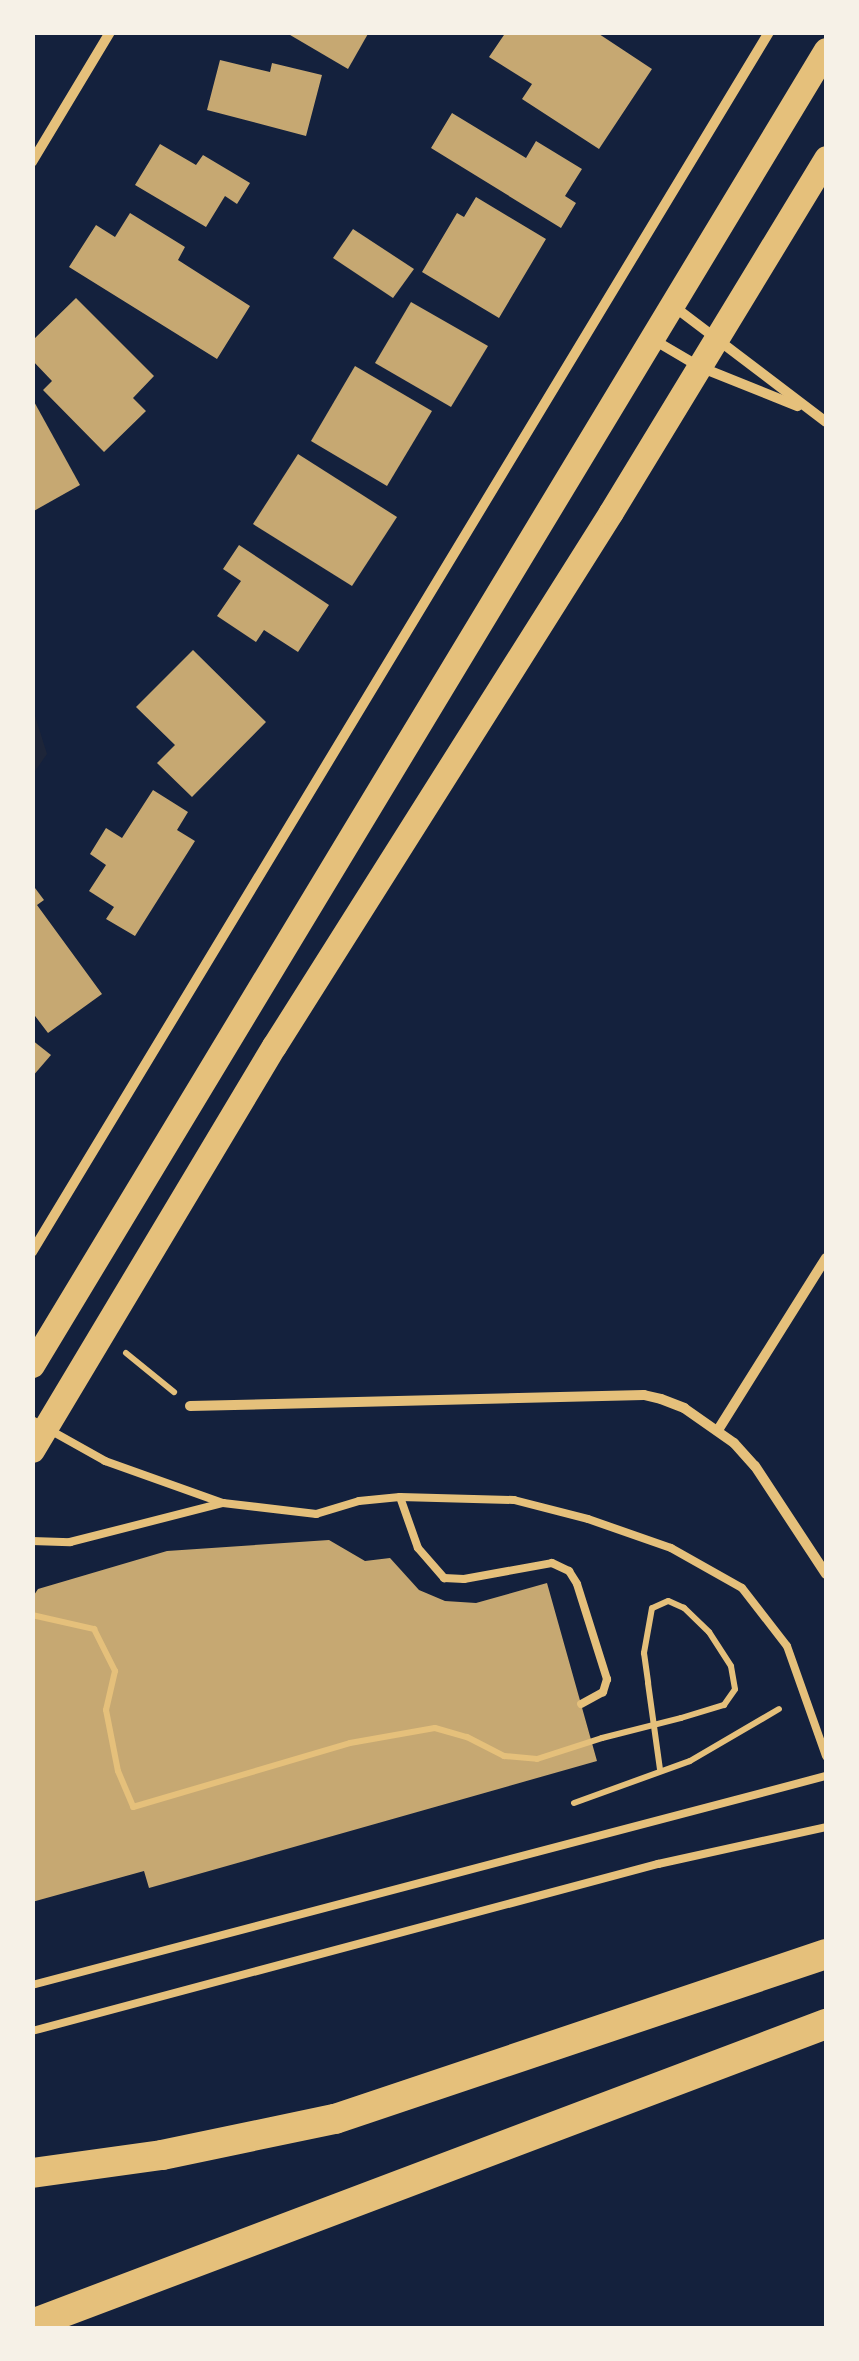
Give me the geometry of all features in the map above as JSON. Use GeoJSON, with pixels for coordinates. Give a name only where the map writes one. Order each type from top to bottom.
{"type":"FeatureCollection","features":[{"type":"Feature","properties":{"kind":"highway"},"geometry":{"type":"LineString","coordinates":[[32,2173],[162,2155],[335,2119],[826,1954]]}},
{"type":"Feature","properties":{"kind":"highway"},"geometry":{"type":"LineString","coordinates":[[32,2324],[826,2024]]}},
{"type":"Feature","properties":{"kind":"main road"},"geometry":{"type":"LineString","coordinates":[[32,1366],[826,50]]}},
{"type":"Feature","properties":{"kind":"main road"},"geometry":{"type":"LineString","coordinates":[[37,1433],[102,1333],[274,1046],[700,368],[826,158]]}},
{"type":"Feature","properties":{"kind":"street"},"geometry":{"type":"LineString","coordinates":[[32,162],[110,32]]}},
{"type":"Feature","properties":{"kind":"street"},"geometry":{"type":"LineString","coordinates":[[32,1252],[769,32]]}},
{"type":"Feature","properties":{"kind":"street"},"geometry":{"type":"LineString","coordinates":[[672,305],[826,422]]}},
{"type":"Feature","properties":{"kind":"street"},"geometry":{"type":"LineString","coordinates":[[652,339],[700,368],[807,410]]}},
{"type":"Feature","properties":{"kind":"street"},"geometry":{"type":"LineString","coordinates":[[718,1430],[826,1258]]}},
{"type":"Feature","properties":{"kind":"street"},"geometry":{"type":"LineString","coordinates":[[190,1406],[644,1395],[684,1408],[718,1430],[755,1466],[826,1574]]}},
{"type":"Feature","properties":{"kind":"lane"},"geometry":{"type":"LineString","coordinates":[[37,1433],[223,1503],[316,1514],[359,1500],[514,1500],[588,1519],[672,1548],[742,1588],[788,1646],[826,1756]]}},
{"type":"Feature","properties":{"kind":"lane"},"geometry":{"type":"LineString","coordinates":[[400,1498],[418,1548],[444,1578],[464,1579],[552,1563],[568,1570],[577,1584],[606,1679],[602,1692],[581,1704]]}},
{"type":"Feature","properties":{"kind":"lane"},"geometry":{"type":"LineString","coordinates":[[32,1542],[70,1542],[223,1503]]}},
{"type":"Feature","properties":{"kind":"lane"},"geometry":{"type":"LineString","coordinates":[[32,1985],[826,1776]]}},
{"type":"Feature","properties":{"kind":"lane"},"geometry":{"type":"LineString","coordinates":[[32,2031],[658,1864],[826,1827]]}},
{"type":"Feature","properties":{"kind":"path"},"geometry":{"type":"LineString","coordinates":[[102,1333],[190,1406]]}},
{"type":"Feature","properties":{"kind":"path"},"geometry":{"type":"LineString","coordinates":[[32,1614],[68,1626],[94,1629],[114,1671],[106,1710],[118,1771],[133,1807],[350,1742],[434,1728],[466,1737],[504,1756],[537,1759],[602,1738],[681,1718],[724,1704],[734,1689],[731,1666],[709,1632],[684,1608],[668,1601],[652,1608],[646,1623],[644,1653],[660,1769]]}},
{"type":"Feature","properties":{"kind":"path"},"geometry":{"type":"LineString","coordinates":[[574,1803],[704,1753],[780,1709]]}},
{"type":"Feature","properties":{"kind":"shaded area"},"geometry":{"type":"Polygon","coordinates":[[[32,706],[47,754],[33,774],[32,774],[32,706]]]}},
{"type":"Feature","properties":{"kind":"building"},"geometry":{"type":"Polygon","coordinates":[[[285,32],[369,32],[348,69],[285,32]]]}},
{"type":"Feature","properties":{"kind":"building"},"geometry":{"type":"Polygon","coordinates":[[[506,32],[596,32],[652,69],[599,149],[522,99],[532,84],[489,57],[506,32]]]}},
{"type":"Feature","properties":{"kind":"building"},"geometry":{"type":"Polygon","coordinates":[[[220,60],[270,72],[272,63],[322,75],[306,136],[207,110],[220,60]]]}},
{"type":"Feature","properties":{"kind":"building"},"geometry":{"type":"Polygon","coordinates":[[[452,113],[526,158],[536,141],[582,169],[565,196],[576,203],[561,228],[431,148],[452,113]]]}},
{"type":"Feature","properties":{"kind":"building"},"geometry":{"type":"Polygon","coordinates":[[[160,144],[196,165],[203,155],[250,183],[237,204],[225,196],[206,227],[135,185],[160,144]]]}},
{"type":"Feature","properties":{"kind":"building"},"geometry":{"type":"Polygon","coordinates":[[[476,197],[546,239],[499,318],[422,272],[457,213],[464,217],[476,197]]]}},
{"type":"Feature","properties":{"kind":"building"},"geometry":{"type":"Polygon","coordinates":[[[130,213],[185,247],[178,260],[250,306],[217,359],[69,267],[96,225],[115,237],[130,213]]]}},
{"type":"Feature","properties":{"kind":"building"},"geometry":{"type":"Polygon","coordinates":[[[353,229],[414,269],[393,298],[333,258],[353,229]]]}},
{"type":"Feature","properties":{"kind":"building"},"geometry":{"type":"Polygon","coordinates":[[[76,298],[154,376],[133,398],[146,411],[104,452],[43,390],[52,381],[32,360],[32,341],[76,298]]]}},
{"type":"Feature","properties":{"kind":"building"},"geometry":{"type":"Polygon","coordinates":[[[411,302],[488,346],[451,407],[375,363],[411,302]]]}},
{"type":"Feature","properties":{"kind":"building"},"geometry":{"type":"Polygon","coordinates":[[[355,366],[432,411],[387,486],[311,441],[355,366]]]}},
{"type":"Feature","properties":{"kind":"building"},"geometry":{"type":"Polygon","coordinates":[[[32,398],[80,485],[32,512],[32,398]]]}},
{"type":"Feature","properties":{"kind":"building"},"geometry":{"type":"Polygon","coordinates":[[[298,454],[397,517],[352,586],[253,524],[298,454]]]}},
{"type":"Feature","properties":{"kind":"building"},"geometry":{"type":"Polygon","coordinates":[[[239,545],[329,605],[298,652],[264,630],[256,642],[217,616],[241,581],[223,569],[239,545]]]}},
{"type":"Feature","properties":{"kind":"building"},"geometry":{"type":"Polygon","coordinates":[[[193,650],[266,722],[192,797],[157,763],[175,745],[136,707],[193,650]]]}},
{"type":"Feature","properties":{"kind":"building"},"geometry":{"type":"Polygon","coordinates":[[[153,790],[188,812],[177,830],[195,841],[135,936],[106,919],[114,907],[89,891],[106,865],[90,854],[106,828],[122,838],[153,790]]]}},
{"type":"Feature","properties":{"kind":"building"},"geometry":{"type":"Polygon","coordinates":[[[32,884],[44,900],[37,905],[102,994],[48,1033],[32,1012],[32,884]]]}},
{"type":"Feature","properties":{"kind":"building"},"geometry":{"type":"Polygon","coordinates":[[[32,1040],[51,1055],[32,1077],[32,1040]]]}},
{"type":"Feature","properties":{"kind":"building"},"geometry":{"type":"Polygon","coordinates":[[[329,1540],[365,1561],[390,1558],[419,1590],[445,1601],[476,1603],[547,1583],[597,1761],[149,1888],[144,1871],[32,1902],[32,1598],[38,1589],[167,1551],[329,1540]]]}}]}
